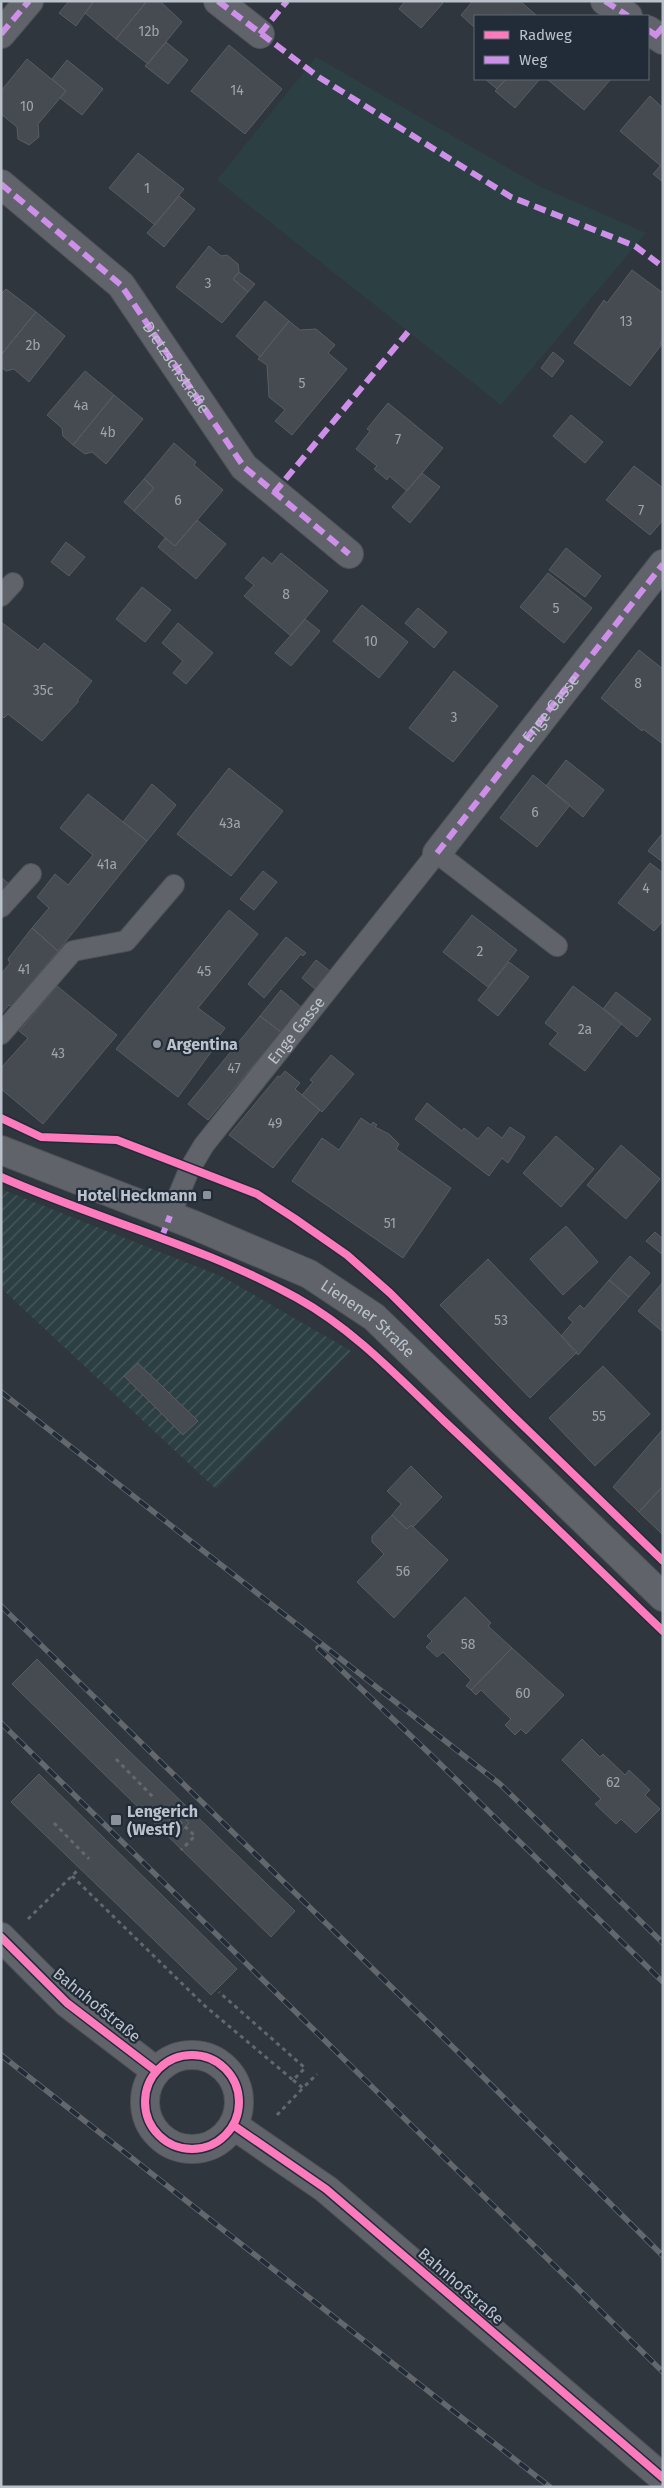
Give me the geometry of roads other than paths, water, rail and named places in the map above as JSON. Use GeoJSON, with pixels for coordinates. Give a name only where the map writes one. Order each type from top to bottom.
{"type":"FeatureCollection","features":[{"type":"Feature","properties":{"kind":"street"},"geometry":{"type":"LineString","coordinates":[[1,34],[28,1]]}},
{"type":"Feature","properties":{"kind":"street"},"geometry":{"type":"LineString","coordinates":[[218,1],[260,34]]}},
{"type":"Feature","properties":{"kind":"street"},"geometry":{"type":"LineString","coordinates":[[605,1],[626,15]]}},
{"type":"Feature","properties":{"kind":"street","name":"Dietzschstraße"},"geometry":{"type":"LineString","coordinates":[[1,184],[121,285],[244,467],[349,554]]}},
{"type":"Feature","properties":{"kind":"street","name":"Enge Gasse"},"geometry":{"type":"LineString","coordinates":[[438,853],[663,564]]}},
{"type":"Feature","properties":{"kind":"street","name":"Lienener Straße"},"geometry":{"type":"LineString","coordinates":[[1,1150],[170,1216],[309,1274],[374,1317],[663,1597]]}},
{"type":"Feature","properties":{"kind":"street","name":"Bahnhofstraße"},"geometry":{"type":"LineString","coordinates":[[1,1937],[67,2003],[156,2071]]}},
{"type":"Feature","properties":{"kind":"street"},"geometry":{"type":"LineString","coordinates":[[183,2056],[198,2056],[213,2060],[225,2069],[236,2088],[238,2111],[233,2125],[222,2139],[206,2147],[189,2149],[172,2145],[158,2135],[148,2120],[144,2103],[147,2086],[156,2071],[168,2061],[183,2056]]}},
{"type":"Feature","properties":{"kind":"street","name":"Bahnhofstraße"},"geometry":{"type":"LineString","coordinates":[[233,2125],[326,2189],[663,2478]]}},
{"type":"Feature","properties":{"kind":"lane"},"geometry":{"type":"LineString","coordinates":[[438,853],[557,946]]}},
{"type":"Feature","properties":{"kind":"lane","name":"Enge Gasse"},"geometry":{"type":"LineString","coordinates":[[170,1216],[189,1170],[204,1145],[438,853]]}},
{"type":"Feature","properties":{"kind":"lane"},"geometry":{"type":"LineString","coordinates":[[1,907],[31,874]]}},
{"type":"Feature","properties":{"kind":"lane"},"geometry":{"type":"LineString","coordinates":[[1,1034],[73,951],[126,941],[174,885]]}},
{"type":"Feature","properties":{"kind":"railway"},"geometry":{"type":"LineString","coordinates":[[1,1392],[500,1784],[663,1943]]}},
{"type":"Feature","properties":{"kind":"railway"},"geometry":{"type":"LineString","coordinates":[[1,1606],[458,2052],[663,2256]]}},
{"type":"Feature","properties":{"kind":"railway"},"geometry":{"type":"LineString","coordinates":[[318,1648],[430,1754],[663,1982]]}},
{"type":"Feature","properties":{"kind":"railway"},"geometry":{"type":"LineString","coordinates":[[1,1723],[663,2372]]}},
{"type":"Feature","properties":{"kind":"railway"},"geometry":{"type":"LineString","coordinates":[[1,2055],[550,2487]]}},
{"type":"Feature","properties":{"kind":"place","name":"Argentina"},"geometry":{"type":"Point","coordinates":[157,1044]}},
{"type":"Feature","properties":{"kind":"place","name":"Hotel Heckmann"},"geometry":{"type":"Point","coordinates":[207,1195]}},
{"type":"Feature","properties":{"kind":"place","name":"Lengerich (Westf)"},"geometry":{"type":"Point","coordinates":[116,1820]}}]}
